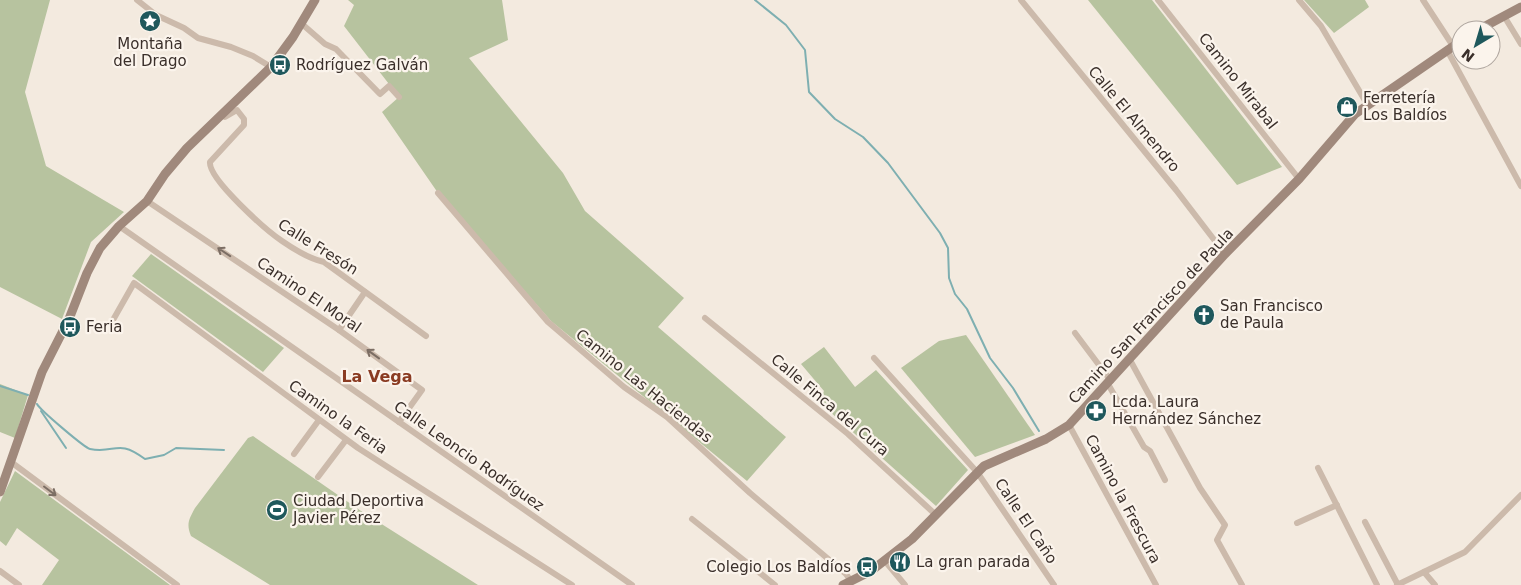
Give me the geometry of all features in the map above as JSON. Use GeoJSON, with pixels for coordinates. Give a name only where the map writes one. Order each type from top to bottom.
{"type":"FeatureCollection","features":[{"type":"Feature","properties":{"kind":"main road"},"geometry":{"type":"LineString","coordinates":[[0,492],[42,372],[69,319],[87,273],[100,248],[119,226],[148,200],[175,162],[271,67],[302,24],[316,0]]}},
{"type":"Feature","properties":{"kind":"main road"},"geometry":{"type":"LineString","coordinates":[[1497,20],[1521,7]]}},
{"type":"Feature","properties":{"kind":"main road","name":"Camino San Francisco de Paula"},"geometry":{"type":"LineString","coordinates":[[847,583],[885,561],[912,539],[977,472],[996,459],[1046,439],[1069,425],[1225,254],[1299,178],[1344,125],[1367,104],[1451,48]]}},
{"type":"Feature","properties":{"kind":"street"},"geometry":{"type":"LineString","coordinates":[[137,0],[156,15],[184,28],[198,38],[231,47],[253,56],[271,67]]}},
{"type":"Feature","properties":{"kind":"street","name":"Calle El Almendro"},"geometry":{"type":"LineString","coordinates":[[1021,0],[1176,190],[1225,254]]}},
{"type":"Feature","properties":{"kind":"street","name":"Camino Mirabal"},"geometry":{"type":"LineString","coordinates":[[1158,0],[1299,178]]}},
{"type":"Feature","properties":{"kind":"street"},"geometry":{"type":"LineString","coordinates":[[1299,0],[1321,26],[1367,104]]}},
{"type":"Feature","properties":{"kind":"street"},"geometry":{"type":"LineString","coordinates":[[1423,0],[1451,42]]}},
{"type":"Feature","properties":{"kind":"street"},"geometry":{"type":"LineString","coordinates":[[1504,16],[1521,44]]}},
{"type":"Feature","properties":{"kind":"street"},"geometry":{"type":"LineString","coordinates":[[302,24],[326,44],[336,49],[380,94],[389,86],[399,97]]}},
{"type":"Feature","properties":{"kind":"street"},"geometry":{"type":"LineString","coordinates":[[1465,70],[1521,186]]}},
{"type":"Feature","properties":{"kind":"street","name":"Calle Fresón"},"geometry":{"type":"LineString","coordinates":[[222,114],[225,117],[237,110],[244,119],[244,125],[210,162],[210,169],[221,183],[267,229],[284,242],[314,260],[324,262],[426,336]]}},
{"type":"Feature","properties":{"kind":"street","name":"Camino Las Haciendas"},"geometry":{"type":"LineString","coordinates":[[438,193],[548,322],[624,387],[666,417],[750,493],[846,574],[847,583]]}},
{"type":"Feature","properties":{"kind":"street","name":"Camino El Moral"},"geometry":{"type":"LineString","coordinates":[[148,200],[339,330],[422,390],[399,422]]}},
{"type":"Feature","properties":{"kind":"street","name":"Calle Leoncio Rodríguez"},"geometry":{"type":"LineString","coordinates":[[119,226],[632,585]]}},
{"type":"Feature","properties":{"kind":"street","name":"Camino la Feria"},"geometry":{"type":"LineString","coordinates":[[113,320],[134,282],[346,440],[572,585]]}},
{"type":"Feature","properties":{"kind":"street"},"geometry":{"type":"LineString","coordinates":[[339,330],[365,292]]}},
{"type":"Feature","properties":{"kind":"street","name":"Calle Finca del Cura"},"geometry":{"type":"LineString","coordinates":[[705,318],[848,434],[936,514]]}},
{"type":"Feature","properties":{"kind":"street"},"geometry":{"type":"LineString","coordinates":[[1075,333],[1110,382],[1144,447],[1150,451],[1165,480]]}},
{"type":"Feature","properties":{"kind":"street","name":"Calle El Caño"},"geometry":{"type":"LineString","coordinates":[[874,358],[977,472],[1054,585]]}},
{"type":"Feature","properties":{"kind":"street"},"geometry":{"type":"LineString","coordinates":[[1130,360],[1200,488],[1225,525],[1217,540],[1242,585]]}},
{"type":"Feature","properties":{"kind":"street"},"geometry":{"type":"LineString","coordinates":[[294,454],[319,420]]}},
{"type":"Feature","properties":{"kind":"street","name":"Camino la Frescura"},"geometry":{"type":"LineString","coordinates":[[1069,425],[1156,585]]}},
{"type":"Feature","properties":{"kind":"street"},"geometry":{"type":"LineString","coordinates":[[318,476],[346,440]]}},
{"type":"Feature","properties":{"kind":"street"},"geometry":{"type":"LineString","coordinates":[[11,462],[177,585]]}},
{"type":"Feature","properties":{"kind":"street"},"geometry":{"type":"LineString","coordinates":[[1318,468],[1377,585]]}},
{"type":"Feature","properties":{"kind":"street"},"geometry":{"type":"LineString","coordinates":[[1365,522],[1398,585],[1465,552],[1521,495]]}},
{"type":"Feature","properties":{"kind":"street"},"geometry":{"type":"LineString","coordinates":[[1297,523],[1337,505]]}},
{"type":"Feature","properties":{"kind":"street"},"geometry":{"type":"LineString","coordinates":[[692,519],[775,585]]}},
{"type":"Feature","properties":{"kind":"street"},"geometry":{"type":"LineString","coordinates":[[885,561],[905,585]]}},
{"type":"Feature","properties":{"kind":"street"},"geometry":{"type":"LineString","coordinates":[[0,571],[19,585]]}},
{"type":"Feature","properties":{"kind":"street"},"geometry":{"type":"LineString","coordinates":[[1424,572],[1435,585]]}},
{"type":"Feature","properties":{"kind":"green space"},"geometry":{"type":"Polygon","coordinates":[[[0,0],[50,0],[25,92],[46,166],[124,212],[91,242],[62,319],[0,287],[0,0]]]}},
{"type":"Feature","properties":{"kind":"green space"},"geometry":{"type":"Polygon","coordinates":[[[348,0],[502,0],[508,40],[469,58],[563,173],[585,211],[684,298],[658,327],[786,437],[747,481],[551,321],[438,193],[382,112],[399,97],[344,26],[354,5],[348,0]]]}},
{"type":"Feature","properties":{"kind":"green space"},"geometry":{"type":"Polygon","coordinates":[[[1088,0],[1152,0],[1282,167],[1237,185],[1088,0]]]}},
{"type":"Feature","properties":{"kind":"green space"},"geometry":{"type":"Polygon","coordinates":[[[1304,0],[1365,0],[1369,7],[1334,33],[1304,0]]]}},
{"type":"Feature","properties":{"kind":"green space"},"geometry":{"type":"Polygon","coordinates":[[[151,254],[284,348],[263,372],[132,276],[151,254]]]}},
{"type":"Feature","properties":{"kind":"green space"},"geometry":{"type":"Polygon","coordinates":[[[966,335],[1035,435],[975,457],[901,368],[939,341],[966,335]]]}},
{"type":"Feature","properties":{"kind":"green space"},"geometry":{"type":"Polygon","coordinates":[[[824,347],[855,387],[876,370],[968,470],[936,506],[819,402],[824,391],[801,364],[824,347]]]}},
{"type":"Feature","properties":{"kind":"green space"},"geometry":{"type":"Polygon","coordinates":[[[0,384],[28,395],[15,438],[0,432],[0,384]]]}},
{"type":"Feature","properties":{"kind":"green space","name":"Ciudad Deportiva Javier Pérez"},"geometry":{"type":"Polygon","coordinates":[[[253,436],[361,511],[478,585],[270,585],[191,536],[189,522],[195,508],[248,438],[253,436]]]}},
{"type":"Feature","properties":{"kind":"green space"},"geometry":{"type":"Polygon","coordinates":[[[15,471],[170,585],[42,585],[59,560],[17,528],[6,546],[0,541],[0,502],[15,471]]]}},
{"type":"Feature","properties":{"kind":"waterway"},"geometry":{"type":"LineString","coordinates":[[755,0],[786,25],[805,50],[809,92],[835,119],[863,137],[888,163],[940,233],[948,248],[949,278],[955,294],[967,309],[990,358],[1013,388],[1039,431]]}},
{"type":"Feature","properties":{"kind":"waterway"},"geometry":{"type":"LineString","coordinates":[[0,386],[28,395]]}},
{"type":"Feature","properties":{"kind":"waterway"},"geometry":{"type":"LineString","coordinates":[[37,404],[90,449],[128,449],[145,459],[164,455],[176,448],[224,450]]}},
{"type":"Feature","properties":{"kind":"waterway"},"geometry":{"type":"LineString","coordinates":[[41,411],[66,448]]}},
{"type":"Feature","properties":{"kind":"place","name":"Montaña del Drago"},"geometry":{"type":"Point","coordinates":[150,21]}},
{"type":"Feature","properties":{"kind":"place","name":"Rodríguez Galván"},"geometry":{"type":"Point","coordinates":[280,65]}},
{"type":"Feature","properties":{"kind":"place","name":"Ferretería Los Baldíos"},"geometry":{"type":"Point","coordinates":[1347,107]}},
{"type":"Feature","properties":{"kind":"place","name":"San Francisco de Paula"},"geometry":{"type":"Point","coordinates":[1204,315]}},
{"type":"Feature","properties":{"kind":"place","name":"Feria"},"geometry":{"type":"Point","coordinates":[70,327]}},
{"type":"Feature","properties":{"kind":"place","name":"Lcda. Laura Hernández Sánchez"},"geometry":{"type":"Point","coordinates":[1096,411]}},
{"type":"Feature","properties":{"kind":"place","name":"Ciudad Deportiva Javier Pérez"},"geometry":{"type":"Point","coordinates":[277,510]}},
{"type":"Feature","properties":{"kind":"place","name":"La gran parada"},"geometry":{"type":"Point","coordinates":[900,562]}},
{"type":"Feature","properties":{"kind":"place","name":"Colegio Los Baldíos"},"geometry":{"type":"Point","coordinates":[867,567]}},
{"type":"Feature","properties":{"kind":"district","name":"La Vega"},"geometry":{"type":"Point","coordinates":[377,376]}}]}
